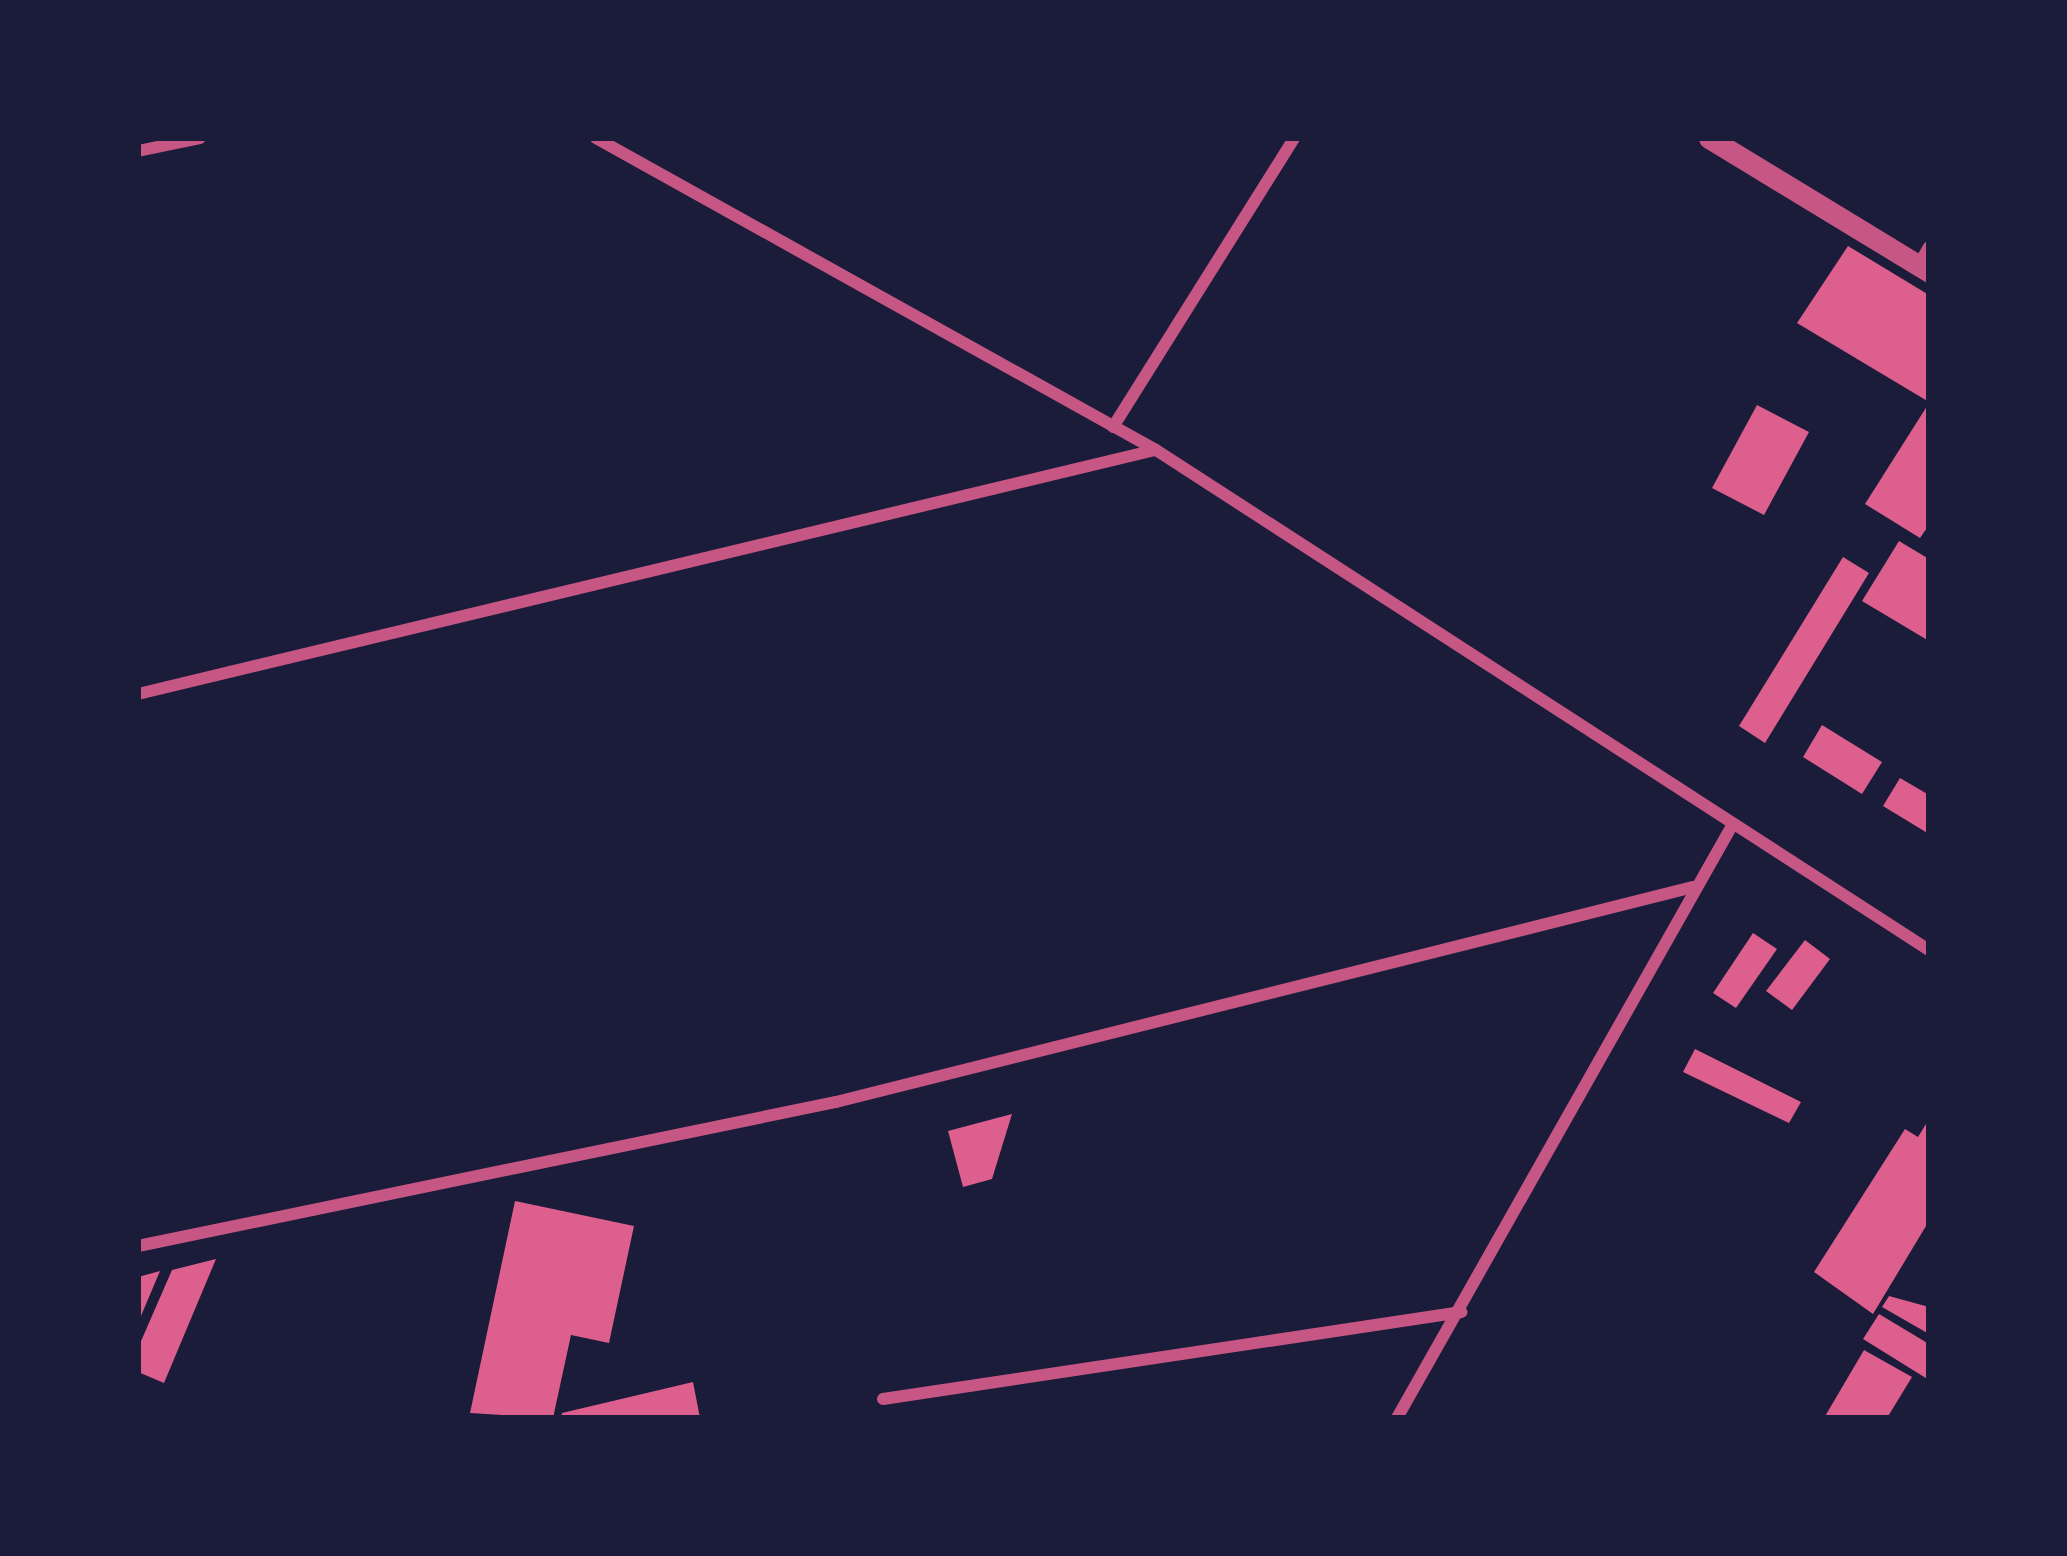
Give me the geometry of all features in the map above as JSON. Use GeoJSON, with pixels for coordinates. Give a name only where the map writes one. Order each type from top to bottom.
{"type":"FeatureCollection","features":[{"type":"Feature","properties":{"kind":"street"},"geometry":{"type":"LineString","coordinates":[[138,151],[200,138]]}},
{"type":"Feature","properties":{"kind":"street"},"geometry":{"type":"LineString","coordinates":[[596,138],[1156,450],[1929,950]]}},
{"type":"Feature","properties":{"kind":"street"},"geometry":{"type":"LineString","coordinates":[[1113,427],[1294,138]]}},
{"type":"Feature","properties":{"kind":"street"},"geometry":{"type":"LineString","coordinates":[[1709,138],[1925,262]]}},
{"type":"Feature","properties":{"kind":"street"},"geometry":{"type":"LineString","coordinates":[[138,694],[1156,450]]}},
{"type":"Feature","properties":{"kind":"street"},"geometry":{"type":"LineString","coordinates":[[1397,1418],[1462,1312],[1693,886],[1733,824]]}},
{"type":"Feature","properties":{"kind":"street"},"geometry":{"type":"LineString","coordinates":[[138,1246],[836,1102],[1693,886]]}},
{"type":"Feature","properties":{"kind":"street"},"geometry":{"type":"LineString","coordinates":[[883,1399],[1462,1312]]}},
{"type":"Feature","properties":{"kind":"building"},"geometry":{"type":"Polygon","coordinates":[[[1848,246],[1929,295],[1929,402],[1797,323],[1848,246]]]}},
{"type":"Feature","properties":{"kind":"building"},"geometry":{"type":"Polygon","coordinates":[[[1929,403],[1929,525],[1920,538],[1865,504],[1929,403]]]}},
{"type":"Feature","properties":{"kind":"building"},"geometry":{"type":"Polygon","coordinates":[[[1757,405],[1809,432],[1764,515],[1712,488],[1757,405]]]}},
{"type":"Feature","properties":{"kind":"building"},"geometry":{"type":"Polygon","coordinates":[[[1899,541],[1929,559],[1929,641],[1862,601],[1899,541]]]}},
{"type":"Feature","properties":{"kind":"building"},"geometry":{"type":"Polygon","coordinates":[[[1843,557],[1869,573],[1765,743],[1739,726],[1843,557]]]}},
{"type":"Feature","properties":{"kind":"building"},"geometry":{"type":"Polygon","coordinates":[[[1822,725],[1882,762],[1862,794],[1803,757],[1822,725]]]}},
{"type":"Feature","properties":{"kind":"building"},"geometry":{"type":"Polygon","coordinates":[[[1900,778],[1929,795],[1929,834],[1883,806],[1900,778]]]}},
{"type":"Feature","properties":{"kind":"building"},"geometry":{"type":"Polygon","coordinates":[[[1753,933],[1777,949],[1736,1008],[1713,993],[1753,933]]]}},
{"type":"Feature","properties":{"kind":"building"},"geometry":{"type":"Polygon","coordinates":[[[1805,940],[1830,959],[1792,1010],[1766,991],[1805,940]]]}},
{"type":"Feature","properties":{"kind":"building"},"geometry":{"type":"Polygon","coordinates":[[[1695,1049],[1801,1102],[1789,1123],[1683,1072],[1695,1049]]]}},
{"type":"Feature","properties":{"kind":"building"},"geometry":{"type":"Polygon","coordinates":[[[1012,1114],[992,1179],[963,1187],[948,1131],[1012,1114]]]}},
{"type":"Feature","properties":{"kind":"building"},"geometry":{"type":"Polygon","coordinates":[[[1929,1119],[1929,1221],[1873,1314],[1814,1272],[1905,1129],[1918,1137],[1929,1119]]]}},
{"type":"Feature","properties":{"kind":"building"},"geometry":{"type":"Polygon","coordinates":[[[515,1201],[634,1226],[609,1343],[571,1335],[553,1418],[470,1413],[515,1201]]]}},
{"type":"Feature","properties":{"kind":"building"},"geometry":{"type":"Polygon","coordinates":[[[216,1259],[164,1383],[138,1372],[138,1348],[172,1270],[216,1259]]]}},
{"type":"Feature","properties":{"kind":"building"},"geometry":{"type":"Polygon","coordinates":[[[160,1271],[138,1323],[138,1277],[160,1271]]]}},
{"type":"Feature","properties":{"kind":"building"},"geometry":{"type":"Polygon","coordinates":[[[1889,1296],[1929,1307],[1929,1334],[1882,1307],[1889,1296]]]}},
{"type":"Feature","properties":{"kind":"building"},"geometry":{"type":"Polygon","coordinates":[[[1879,1314],[1929,1344],[1929,1380],[1863,1339],[1879,1314]]]}},
{"type":"Feature","properties":{"kind":"building"},"geometry":{"type":"Polygon","coordinates":[[[1864,1350],[1912,1377],[1887,1418],[1824,1418],[1864,1350]]]}},
{"type":"Feature","properties":{"kind":"building"},"geometry":{"type":"Polygon","coordinates":[[[693,1382],[700,1418],[561,1418],[562,1413],[693,1382]]]}}]}
